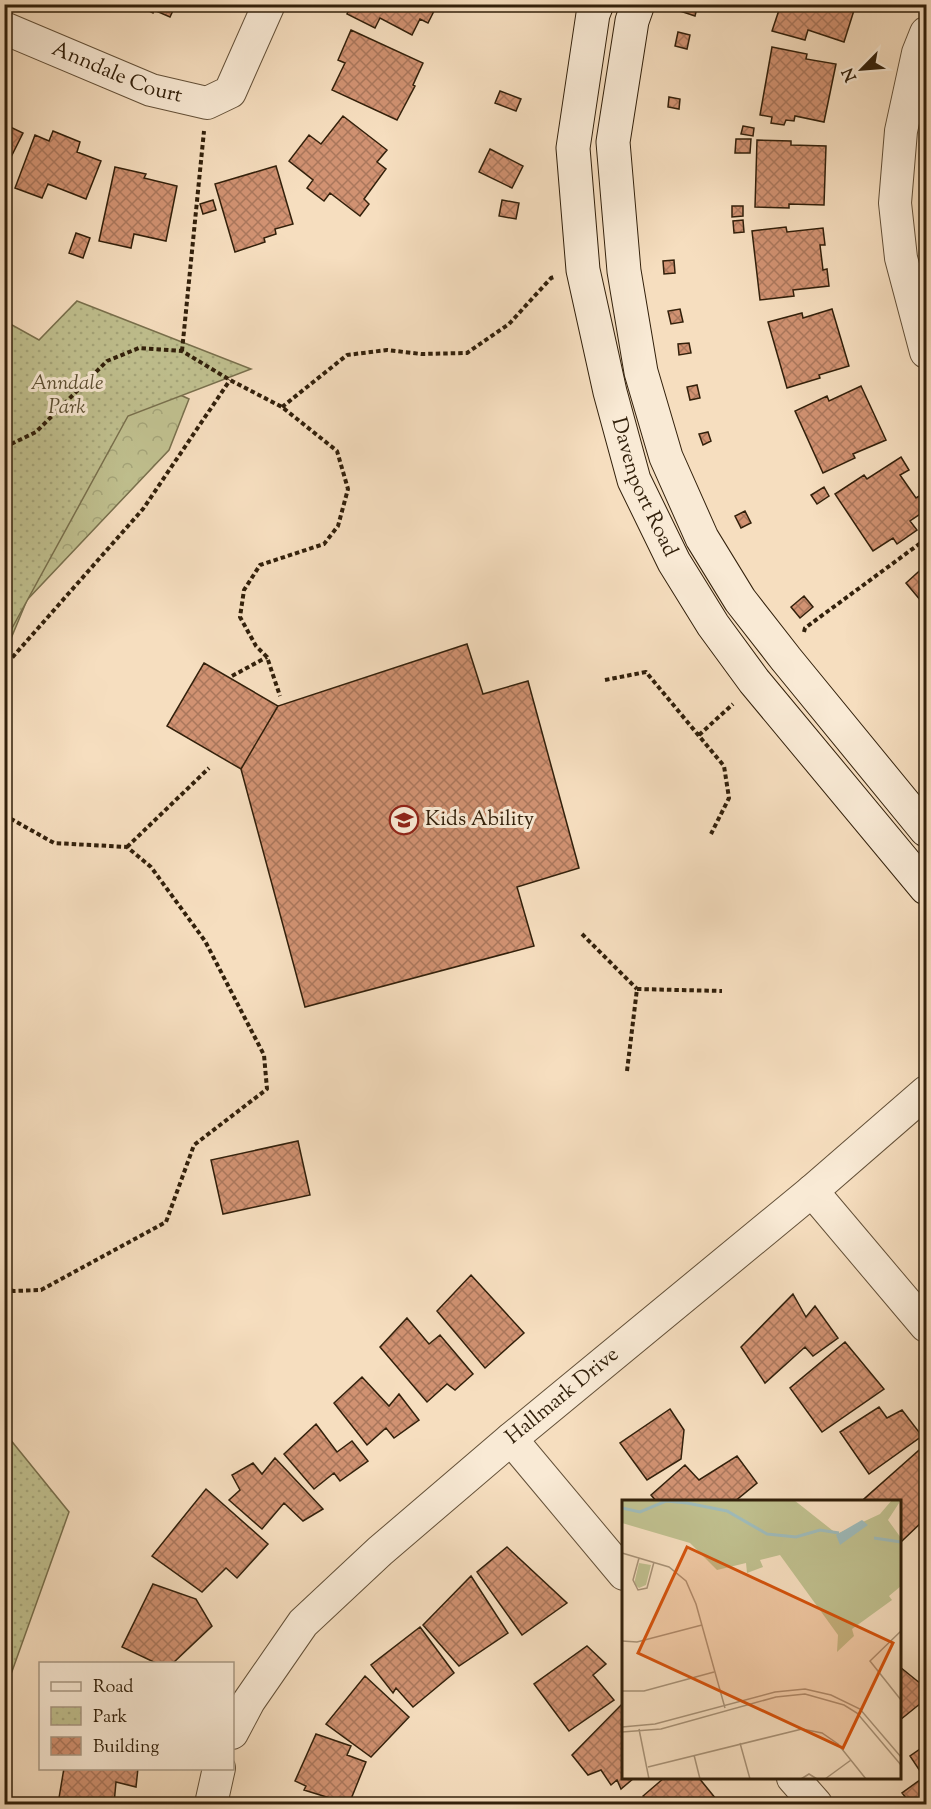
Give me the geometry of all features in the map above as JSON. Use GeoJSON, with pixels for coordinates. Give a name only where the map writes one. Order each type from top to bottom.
{"type":"FeatureCollection","features":[{"type":"Feature","properties":{"kind":"street"},"geometry":{"type":"LineString","coordinates":[[218,98],[269,4]]}},
{"type":"Feature","properties":{"kind":"street","name":"Davenport Road"},"geometry":{"type":"LineString","coordinates":[[597,4],[593,14],[573,148],[583,270],[610,392],[634,480],[674,562],[713,625],[754,681],[927,888]]}},
{"type":"Feature","properties":{"kind":"street","name":"Davenport Road"},"geometry":{"type":"LineString","coordinates":[[638,4],[632,21],[614,142],[624,271],[641,372],[666,457],[702,538],[740,600],[927,830]]}},
{"type":"Feature","properties":{"kind":"street","name":"Anndale Court"},"geometry":{"type":"LineString","coordinates":[[4,28],[151,90],[218,98]]}},
{"type":"Feature","properties":{"kind":"street"},"geometry":{"type":"LineString","coordinates":[[927,33],[918,54],[901,131],[895,203],[901,258],[927,352]]}},
{"type":"Feature","properties":{"kind":"street","name":"Hallmark Drive"},"geometry":{"type":"LineString","coordinates":[[234,1729],[249,1701],[303,1623],[380,1551],[511,1439],[812,1191],[927,1092]]}},
{"type":"Feature","properties":{"kind":"street"},"geometry":{"type":"LineString","coordinates":[[812,1191],[927,1326]]}},
{"type":"Feature","properties":{"kind":"street"},"geometry":{"type":"LineString","coordinates":[[511,1439],[622,1572]]}},
{"type":"Feature","properties":{"kind":"street"},"geometry":{"type":"LineString","coordinates":[[211,1804],[219,1770]]}},
{"type":"Feature","properties":{"kind":"street"},"geometry":{"type":"LineString","coordinates":[[794,1779],[816,1804]]}},
{"type":"Feature","properties":{"kind":"path"},"geometry":{"type":"LineString","coordinates":[[182,351],[218,98]]}},
{"type":"Feature","properties":{"kind":"path"},"geometry":{"type":"LineString","coordinates":[[282,407],[347,356],[387,350],[421,354],[467,353],[509,324],[551,278]]}},
{"type":"Feature","properties":{"kind":"path"},"geometry":{"type":"LineString","coordinates":[[4,446],[9,446],[36,432],[107,361],[139,348],[182,351],[230,380],[282,407],[337,451],[348,489],[338,526],[324,544],[260,565],[244,590],[240,617],[256,646],[267,657],[280,696]]}},
{"type":"Feature","properties":{"kind":"path"},"geometry":{"type":"LineString","coordinates":[[4,678],[10,660],[143,509],[230,380]]}},
{"type":"Feature","properties":{"kind":"path"},"geometry":{"type":"LineString","coordinates":[[805,628],[927,539]]}},
{"type":"Feature","properties":{"kind":"path"},"geometry":{"type":"LineString","coordinates":[[232,676],[267,657]]}},
{"type":"Feature","properties":{"kind":"path"},"geometry":{"type":"LineString","coordinates":[[605,680],[646,672],[724,766],[729,798],[711,834]]}},
{"type":"Feature","properties":{"kind":"path"},"geometry":{"type":"LineString","coordinates":[[699,735],[737,698]]}},
{"type":"Feature","properties":{"kind":"path"},"geometry":{"type":"LineString","coordinates":[[127,847],[209,768]]}},
{"type":"Feature","properties":{"kind":"path"},"geometry":{"type":"LineString","coordinates":[[4,815],[54,843],[127,847],[151,867],[205,941],[264,1055],[267,1089],[194,1145],[166,1222],[41,1290],[13,1291],[4,1284]]}},
{"type":"Feature","properties":{"kind":"path"},"geometry":{"type":"LineString","coordinates":[[582,934],[637,989],[722,991]]}},
{"type":"Feature","properties":{"kind":"path"},"geometry":{"type":"LineString","coordinates":[[627,1071],[637,989]]}},
{"type":"Feature","properties":{"kind":"green space","name":"Anndale Park"},"geometry":{"type":"Polygon","coordinates":[[[77,301],[251,369],[128,416],[5,641],[5,321],[39,340],[77,301]]]}},
{"type":"Feature","properties":{"kind":"green space"},"geometry":{"type":"Polygon","coordinates":[[[150,381],[189,399],[169,450],[27,600],[5,653],[5,473],[150,381]]]}},
{"type":"Feature","properties":{"kind":"green space"},"geometry":{"type":"Polygon","coordinates":[[[5,1433],[69,1512],[5,1691],[5,1433]]]}},
{"type":"Feature","properties":{"kind":"building"},"geometry":{"type":"Polygon","coordinates":[[[140,4],[176,4],[170,17],[154,10],[153,13],[139,6],[140,4]]]}},
{"type":"Feature","properties":{"kind":"building"},"geometry":{"type":"Polygon","coordinates":[[[352,4],[431,4],[436,7],[428,23],[420,19],[412,35],[380,18],[375,28],[347,14],[352,4]]]}},
{"type":"Feature","properties":{"kind":"building"},"geometry":{"type":"Polygon","coordinates":[[[682,4],[698,4],[695,16],[680,11],[682,4]]]}},
{"type":"Feature","properties":{"kind":"building"},"geometry":{"type":"Polygon","coordinates":[[[781,4],[856,4],[844,42],[808,30],[805,40],[772,31],[781,4]]]}},
{"type":"Feature","properties":{"kind":"building"},"geometry":{"type":"Polygon","coordinates":[[[351,30],[423,63],[413,85],[415,86],[397,120],[332,90],[345,63],[338,60],[351,30]]]}},
{"type":"Feature","properties":{"kind":"building"},"geometry":{"type":"Polygon","coordinates":[[[678,32],[690,35],[687,49],[675,46],[678,32]]]}},
{"type":"Feature","properties":{"kind":"building"},"geometry":{"type":"Polygon","coordinates":[[[772,47],[807,54],[806,59],[836,64],[824,122],[795,116],[794,121],[786,120],[784,125],[771,123],[772,117],[760,115],[772,47]]]}},
{"type":"Feature","properties":{"kind":"building"},"geometry":{"type":"Polygon","coordinates":[[[500,91],[521,99],[516,111],[495,103],[500,91]]]}},
{"type":"Feature","properties":{"kind":"building"},"geometry":{"type":"Polygon","coordinates":[[[669,97],[680,99],[679,109],[668,107],[669,97]]]}},
{"type":"Feature","properties":{"kind":"building"},"geometry":{"type":"Polygon","coordinates":[[[343,116],[387,150],[377,162],[386,169],[364,199],[369,204],[360,216],[330,193],[324,201],[307,188],[313,180],[289,161],[309,135],[321,144],[343,116]]]}},
{"type":"Feature","properties":{"kind":"building"},"geometry":{"type":"Polygon","coordinates":[[[4,124],[23,133],[4,171],[4,124]]]}},
{"type":"Feature","properties":{"kind":"building"},"geometry":{"type":"Polygon","coordinates":[[[743,126],[754,128],[753,136],[741,134],[743,126]]]}},
{"type":"Feature","properties":{"kind":"building"},"geometry":{"type":"Polygon","coordinates":[[[53,131],[80,142],[77,152],[101,161],[86,199],[48,184],[42,198],[15,188],[35,135],[49,141],[53,131]]]}},
{"type":"Feature","properties":{"kind":"building"},"geometry":{"type":"Polygon","coordinates":[[[736,139],[751,139],[750,153],[735,153],[736,139]]]}},
{"type":"Feature","properties":{"kind":"building"},"geometry":{"type":"Polygon","coordinates":[[[757,140],[791,141],[791,145],[826,146],[824,205],[789,204],[789,208],[755,207],[757,140]]]}},
{"type":"Feature","properties":{"kind":"building"},"geometry":{"type":"Polygon","coordinates":[[[490,149],[523,166],[512,188],[479,172],[490,149]]]}},
{"type":"Feature","properties":{"kind":"building"},"geometry":{"type":"Polygon","coordinates":[[[276,166],[293,224],[275,229],[276,234],[264,238],[265,242],[235,252],[215,184],[276,166]]]}},
{"type":"Feature","properties":{"kind":"building"},"geometry":{"type":"Polygon","coordinates":[[[115,167],[146,174],[144,178],[177,186],[166,241],[134,234],[131,248],[99,241],[115,167]]]}},
{"type":"Feature","properties":{"kind":"building"},"geometry":{"type":"Polygon","coordinates":[[[213,200],[216,210],[203,214],[200,204],[213,200]]]}},
{"type":"Feature","properties":{"kind":"building"},"geometry":{"type":"Polygon","coordinates":[[[502,200],[519,203],[516,219],[499,216],[502,200]]]}},
{"type":"Feature","properties":{"kind":"building"},"geometry":{"type":"Polygon","coordinates":[[[732,206],[743,206],[743,216],[732,217],[732,206]]]}},
{"type":"Feature","properties":{"kind":"building"},"geometry":{"type":"Polygon","coordinates":[[[743,220],[744,232],[734,233],[733,221],[743,220]]]}},
{"type":"Feature","properties":{"kind":"building"},"geometry":{"type":"Polygon","coordinates":[[[786,227],[787,232],[823,228],[825,245],[820,245],[823,270],[827,269],[829,286],[793,290],[794,296],[760,300],[752,231],[786,227]]]}},
{"type":"Feature","properties":{"kind":"building"},"geometry":{"type":"Polygon","coordinates":[[[76,233],[90,238],[83,258],[69,253],[76,233]]]}},
{"type":"Feature","properties":{"kind":"building"},"geometry":{"type":"Polygon","coordinates":[[[674,260],[675,273],[664,274],[663,261],[674,260]]]}},
{"type":"Feature","properties":{"kind":"building"},"geometry":{"type":"Polygon","coordinates":[[[680,309],[683,322],[671,324],[668,311],[680,309]]]}},
{"type":"Feature","properties":{"kind":"building"},"geometry":{"type":"Polygon","coordinates":[[[832,309],[849,366],[787,388],[768,322],[802,313],[803,318],[832,309]]]}},
{"type":"Feature","properties":{"kind":"building"},"geometry":{"type":"Polygon","coordinates":[[[689,343],[691,353],[679,355],[678,344],[689,343]]]}},
{"type":"Feature","properties":{"kind":"building"},"geometry":{"type":"Polygon","coordinates":[[[697,385],[700,398],[690,400],[687,387],[697,385]]]}},
{"type":"Feature","properties":{"kind":"building"},"geometry":{"type":"Polygon","coordinates":[[[861,386],[886,440],[853,454],[855,458],[823,473],[795,411],[827,396],[829,401],[861,386]]]}},
{"type":"Feature","properties":{"kind":"building"},"geometry":{"type":"Polygon","coordinates":[[[708,432],[711,441],[703,445],[699,434],[708,432]]]}},
{"type":"Feature","properties":{"kind":"building"},"geometry":{"type":"Polygon","coordinates":[[[901,457],[909,470],[900,475],[916,498],[924,493],[926,510],[910,521],[917,530],[897,544],[893,538],[873,551],[835,494],[864,475],[867,479],[901,457]]]}},
{"type":"Feature","properties":{"kind":"building"},"geometry":{"type":"Polygon","coordinates":[[[824,487],[829,496],[817,504],[811,495],[824,487]]]}},
{"type":"Feature","properties":{"kind":"building"},"geometry":{"type":"Polygon","coordinates":[[[745,511],[751,523],[741,528],[735,516],[745,511]]]}},
{"type":"Feature","properties":{"kind":"building"},"geometry":{"type":"Polygon","coordinates":[[[926,565],[926,607],[906,583],[926,565]]]}},
{"type":"Feature","properties":{"kind":"building"},"geometry":{"type":"Polygon","coordinates":[[[804,596],[813,607],[800,618],[791,607],[804,596]]]}},
{"type":"Feature","properties":{"kind":"building"},"geometry":{"type":"Polygon","coordinates":[[[467,644],[483,694],[528,681],[579,868],[517,887],[534,946],[305,1007],[241,769],[278,706],[467,644]]]}},
{"type":"Feature","properties":{"kind":"building"},"geometry":{"type":"Polygon","coordinates":[[[204,663],[278,706],[241,769],[167,726],[204,663]]]}},
{"type":"Feature","properties":{"kind":"building"},"geometry":{"type":"Polygon","coordinates":[[[298,1141],[310,1195],[223,1214],[211,1160],[298,1141]]]}},
{"type":"Feature","properties":{"kind":"building"},"geometry":{"type":"Polygon","coordinates":[[[471,1275],[524,1333],[485,1368],[437,1311],[471,1275]]]}},
{"type":"Feature","properties":{"kind":"building"},"geometry":{"type":"Polygon","coordinates":[[[793,1294],[806,1317],[815,1306],[838,1338],[813,1356],[805,1347],[765,1383],[741,1347],[793,1294]]]}},
{"type":"Feature","properties":{"kind":"building"},"geometry":{"type":"Polygon","coordinates":[[[407,1318],[429,1344],[440,1335],[473,1374],[455,1390],[447,1384],[427,1402],[380,1347],[407,1318]]]}},
{"type":"Feature","properties":{"kind":"building"},"geometry":{"type":"Polygon","coordinates":[[[845,1342],[884,1389],[822,1432],[790,1388],[845,1342]]]}},
{"type":"Feature","properties":{"kind":"building"},"geometry":{"type":"Polygon","coordinates":[[[362,1377],[389,1406],[399,1394],[419,1420],[394,1438],[386,1428],[367,1445],[334,1403],[362,1377]]]}},
{"type":"Feature","properties":{"kind":"building"},"geometry":{"type":"Polygon","coordinates":[[[879,1407],[887,1418],[902,1410],[922,1436],[869,1474],[840,1432],[879,1407]]]}},
{"type":"Feature","properties":{"kind":"building"},"geometry":{"type":"Polygon","coordinates":[[[670,1409],[684,1430],[681,1459],[647,1480],[620,1443],[670,1409]]]}},
{"type":"Feature","properties":{"kind":"building"},"geometry":{"type":"Polygon","coordinates":[[[316,1424],[337,1452],[352,1441],[368,1461],[340,1481],[334,1473],[314,1489],[284,1454],[316,1424]]]}},
{"type":"Feature","properties":{"kind":"building"},"geometry":{"type":"Polygon","coordinates":[[[926,1444],[926,1518],[902,1541],[901,1500],[864,1499],[926,1444]]]}},
{"type":"Feature","properties":{"kind":"building"},"geometry":{"type":"Polygon","coordinates":[[[737,1456],[757,1483],[736,1500],[655,1500],[651,1495],[685,1465],[699,1480],[737,1456]]]}},
{"type":"Feature","properties":{"kind":"building"},"geometry":{"type":"Polygon","coordinates":[[[275,1458],[323,1509],[303,1521],[284,1503],[262,1529],[229,1500],[240,1490],[232,1475],[253,1463],[262,1474],[275,1458]]]}},
{"type":"Feature","properties":{"kind":"building"},"geometry":{"type":"Polygon","coordinates":[[[206,1489],[268,1544],[237,1578],[226,1568],[202,1592],[152,1556],[206,1489]]]}},
{"type":"Feature","properties":{"kind":"building"},"geometry":{"type":"Polygon","coordinates":[[[507,1547],[567,1603],[522,1635],[477,1572],[507,1547]]]}},
{"type":"Feature","properties":{"kind":"building"},"geometry":{"type":"Polygon","coordinates":[[[471,1576],[508,1633],[459,1666],[423,1625],[471,1576]]]}},
{"type":"Feature","properties":{"kind":"building"},"geometry":{"type":"Polygon","coordinates":[[[153,1584],[196,1599],[212,1626],[174,1662],[154,1662],[122,1647],[153,1584]]]}},
{"type":"Feature","properties":{"kind":"building"},"geometry":{"type":"Polygon","coordinates":[[[420,1627],[454,1673],[413,1707],[396,1688],[393,1693],[371,1665],[420,1627]]]}},
{"type":"Feature","properties":{"kind":"building"},"geometry":{"type":"Polygon","coordinates":[[[587,1646],[606,1664],[593,1675],[614,1700],[569,1731],[534,1684],[587,1646]]]}},
{"type":"Feature","properties":{"kind":"building"},"geometry":{"type":"Polygon","coordinates":[[[901,1668],[926,1688],[926,1699],[901,1719],[901,1668]]]}},
{"type":"Feature","properties":{"kind":"building"},"geometry":{"type":"Polygon","coordinates":[[[365,1676],[409,1717],[371,1757],[326,1724],[365,1676]]]}},
{"type":"Feature","properties":{"kind":"building"},"geometry":{"type":"Polygon","coordinates":[[[622,1704],[622,1779],[633,1779],[621,1789],[617,1780],[611,1785],[601,1770],[588,1775],[572,1755],[622,1704]]]}},
{"type":"Feature","properties":{"kind":"building"},"geometry":{"type":"Polygon","coordinates":[[[316,1734],[351,1746],[347,1755],[366,1762],[349,1804],[304,1790],[306,1786],[295,1781],[316,1734]]]}},
{"type":"Feature","properties":{"kind":"building"},"geometry":{"type":"Polygon","coordinates":[[[926,1745],[926,1804],[911,1804],[902,1793],[924,1777],[910,1756],[926,1745]]]}},
{"type":"Feature","properties":{"kind":"building"},"geometry":{"type":"Polygon","coordinates":[[[64,1770],[138,1770],[136,1787],[116,1782],[114,1804],[58,1804],[64,1770]]]}},
{"type":"Feature","properties":{"kind":"building"},"geometry":{"type":"Polygon","coordinates":[[[663,1779],[700,1779],[716,1799],[711,1804],[649,1804],[643,1796],[663,1779]]]}},
{"type":"Feature","properties":{"kind":"place","name":"Kids Ability"},"geometry":{"type":"Point","coordinates":[404,820]}}]}
